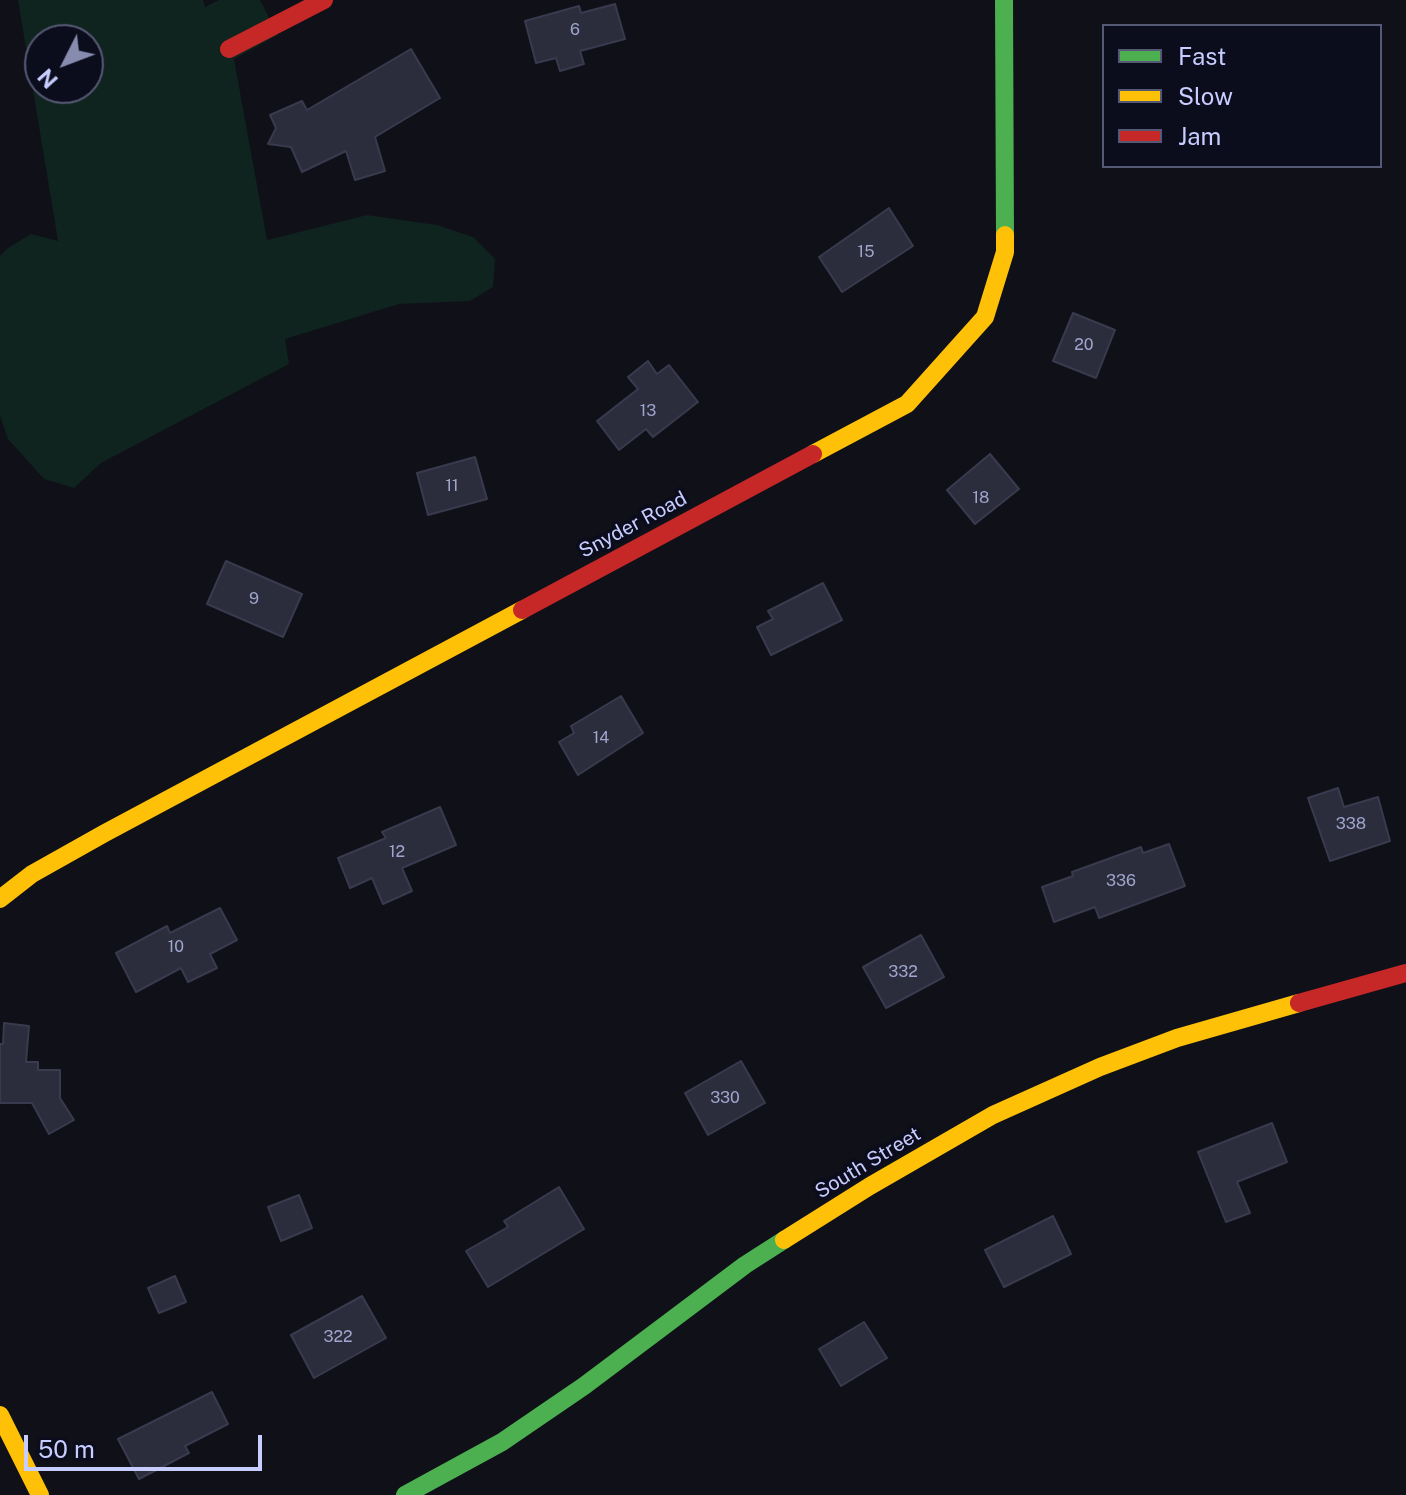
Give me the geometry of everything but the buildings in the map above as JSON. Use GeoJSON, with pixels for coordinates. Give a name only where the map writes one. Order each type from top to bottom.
{"type":"FeatureCollection","features":[{"type":"Feature","properties":{"kind":"street"},"geometry":{"type":"LineString","coordinates":[[229,49],[324,0]]}},
{"type":"Feature","properties":{"kind":"street","name":"Snyder Road"},"geometry":{"type":"LineString","coordinates":[[0,899],[32,874],[105,833],[907,404],[985,317],[1005,252],[1004,0]]}},
{"type":"Feature","properties":{"kind":"street","name":"South Street"},"geometry":{"type":"LineString","coordinates":[[405,1495],[502,1442],[584,1386],[745,1265],[870,1186],[993,1115],[1100,1067],[1177,1038],[1406,973]]}},
{"type":"Feature","properties":{"kind":"street"},"geometry":{"type":"LineString","coordinates":[[0,1415],[40,1495]]}},
{"type":"Feature","properties":{"kind":"green space"},"geometry":{"type":"Polygon","coordinates":[[[18,0],[203,0],[205,7],[219,0],[260,0],[278,35],[234,59],[267,240],[367,215],[437,225],[473,237],[495,259],[493,287],[470,301],[399,304],[285,339],[289,364],[101,463],[74,488],[44,479],[8,439],[0,416],[0,256],[31,234],[58,241],[35,104],[104,104],[104,24],[24,24],[24,36],[18,0]]]}},
{"type":"Feature","properties":{"kind":"traffic: fast"},"geometry":{"type":"LineString","coordinates":[[1004,0],[1005,235]]}},
{"type":"Feature","properties":{"kind":"traffic: fast"},"geometry":{"type":"LineString","coordinates":[[405,1495],[502,1442],[784,1240]]}},
{"type":"Feature","properties":{"kind":"traffic: slow"},"geometry":{"type":"LineString","coordinates":[[813,454],[907,404],[985,317],[1005,252],[1005,235]]}},
{"type":"Feature","properties":{"kind":"traffic: slow"},"geometry":{"type":"LineString","coordinates":[[0,899],[32,874],[105,833],[522,610]]}},
{"type":"Feature","properties":{"kind":"traffic: slow"},"geometry":{"type":"LineString","coordinates":[[784,1240],[993,1115],[1100,1067],[1177,1038],[1299,1003]]}},
{"type":"Feature","properties":{"kind":"traffic: slow"},"geometry":{"type":"LineString","coordinates":[[0,1415],[40,1495]]}},
{"type":"Feature","properties":{"kind":"traffic: jam"},"geometry":{"type":"LineString","coordinates":[[229,49],[324,0]]}},
{"type":"Feature","properties":{"kind":"traffic: jam"},"geometry":{"type":"LineString","coordinates":[[522,610],[813,454]]}},
{"type":"Feature","properties":{"kind":"traffic: jam"},"geometry":{"type":"LineString","coordinates":[[1299,1003],[1406,973]]}}]}
